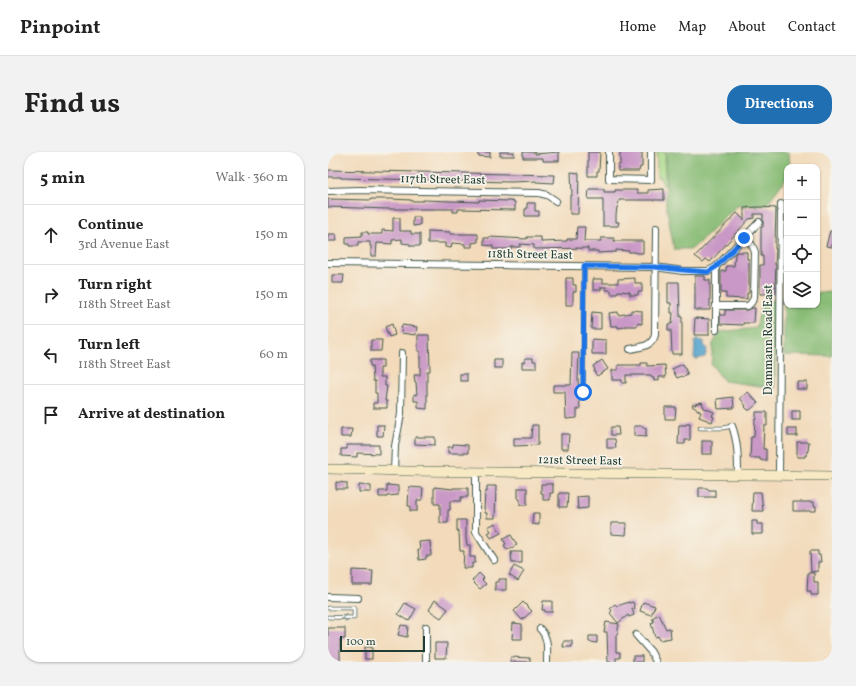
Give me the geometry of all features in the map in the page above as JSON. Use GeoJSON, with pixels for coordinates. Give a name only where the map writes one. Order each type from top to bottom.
{"type":"FeatureCollection","features":[{"type":"Feature","properties":{"kind":"street"},"geometry":{"type":"LineString","coordinates":[[609,152],[609,180],[650,180],[650,152]]}},
{"type":"Feature","properties":{"kind":"street","name":"117th Street East"},"geometry":{"type":"LineString","coordinates":[[328,191],[358,190],[539,193],[547,195],[556,201]]}},
{"type":"Feature","properties":{"kind":"street","name":"Dammann Road East"},"geometry":{"type":"LineString","coordinates":[[779,476],[781,204]]}},
{"type":"Feature","properties":{"kind":"street"},"geometry":{"type":"LineString","coordinates":[[716,330],[716,267],[759,222]]}},
{"type":"Feature","properties":{"kind":"street"},"geometry":{"type":"LineString","coordinates":[[630,349],[649,344],[654,339],[656,228]]}},
{"type":"Feature","properties":{"kind":"street"},"geometry":{"type":"LineString","coordinates":[[716,306],[748,306],[753,301],[755,252],[752,245],[744,238]]}},
{"type":"Feature","properties":{"kind":"street","name":"118th Street East"},"geometry":{"type":"LineString","coordinates":[[328,263],[655,267],[708,272],[716,267]]}},
{"type":"Feature","properties":{"kind":"street"},"geometry":{"type":"LineString","coordinates":[[394,471],[395,446],[401,414],[402,353]]}},
{"type":"Feature","properties":{"kind":"street"},"geometry":{"type":"LineString","coordinates":[[732,426],[736,437],[738,475]]}},
{"type":"Feature","properties":{"kind":"street","name":"121st Street East"},"geometry":{"type":"LineString","coordinates":[[328,469],[832,476]]}},
{"type":"Feature","properties":{"kind":"street"},"geometry":{"type":"LineString","coordinates":[[476,472],[476,532],[494,560]]}},
{"type":"Feature","properties":{"kind":"street"},"geometry":{"type":"LineString","coordinates":[[328,597],[358,598]]}},
{"type":"Feature","properties":{"kind":"street"},"geometry":{"type":"LineString","coordinates":[[426,627],[426,662]]}},
{"type":"Feature","properties":{"kind":"street"},"geometry":{"type":"LineString","coordinates":[[540,629],[544,632],[547,642],[546,662]]}},
{"type":"Feature","properties":{"kind":"street"},"geometry":{"type":"LineString","coordinates":[[636,634],[649,649],[656,662]]}},
{"type":"Feature","properties":{"kind":"lane"},"geometry":{"type":"LineString","coordinates":[[583,392],[584,266]]}},
{"type":"Feature","properties":{"kind":"lane"},"geometry":{"type":"LineString","coordinates":[[700,428],[723,428],[732,426]]}},
{"type":"Feature","properties":{"kind":"lane"},"geometry":{"type":"LineString","coordinates":[[328,608],[354,608],[354,618],[328,617]]}},
{"type":"Feature","properties":{"kind":"green space"},"geometry":{"type":"Polygon","coordinates":[[[657,152],[665,152],[665,186],[663,185],[660,177],[657,177],[657,152]]]}},
{"type":"Feature","properties":{"kind":"green space"},"geometry":{"type":"Polygon","coordinates":[[[666,152],[789,152],[790,164],[784,164],[784,181],[766,205],[737,206],[692,249],[674,249],[666,205],[666,152]]]}},
{"type":"Feature","properties":{"kind":"green space"},"geometry":{"type":"Polygon","coordinates":[[[832,292],[832,356],[784,355],[784,308],[820,308],[820,293],[832,292]]]}},
{"type":"Feature","properties":{"kind":"green space"},"geometry":{"type":"Polygon","coordinates":[[[775,300],[775,388],[724,381],[711,364],[713,344],[719,332],[756,328],[763,302],[775,300]]]}},
{"type":"Feature","properties":{"kind":"water"},"geometry":{"type":"Polygon","coordinates":[[[696,340],[704,341],[704,345],[707,349],[705,357],[694,358],[696,340]]]}},
{"type":"Feature","properties":{"kind":"building"},"geometry":{"type":"Polygon","coordinates":[[[478,152],[490,152],[490,157],[478,156],[478,152]]]}},
{"type":"Feature","properties":{"kind":"building"},"geometry":{"type":"Polygon","coordinates":[[[500,152],[514,152],[514,156],[500,156],[500,152]]]}},
{"type":"Feature","properties":{"kind":"building"},"geometry":{"type":"Polygon","coordinates":[[[523,152],[535,152],[535,154],[559,152],[559,161],[543,161],[543,158],[523,158],[523,152]]]}},
{"type":"Feature","properties":{"kind":"building"},"geometry":{"type":"Polygon","coordinates":[[[588,152],[600,152],[599,171],[597,171],[597,176],[588,176],[588,152]]]}},
{"type":"Feature","properties":{"kind":"building"},"geometry":{"type":"Polygon","coordinates":[[[620,152],[642,152],[642,167],[640,167],[639,171],[618,171],[618,165],[620,165],[620,152]]]}},
{"type":"Feature","properties":{"kind":"building"},"geometry":{"type":"Polygon","coordinates":[[[328,170],[555,175],[554,183],[536,181],[511,182],[341,178],[328,177],[328,170]]]}},
{"type":"Feature","properties":{"kind":"building"},"geometry":{"type":"Polygon","coordinates":[[[571,172],[579,173],[578,214],[570,214],[570,196],[572,196],[571,172]]]}},
{"type":"Feature","properties":{"kind":"building"},"geometry":{"type":"Polygon","coordinates":[[[589,189],[604,189],[604,192],[615,192],[615,190],[637,190],[637,193],[648,193],[648,190],[664,189],[664,200],[619,200],[616,215],[616,222],[619,222],[618,226],[603,226],[603,199],[588,199],[589,189]]]}},
{"type":"Feature","properties":{"kind":"building"},"geometry":{"type":"Polygon","coordinates":[[[328,199],[390,199],[411,201],[479,202],[479,200],[510,201],[515,202],[515,210],[458,209],[458,212],[453,212],[453,209],[328,207],[328,199]]]}},
{"type":"Feature","properties":{"kind":"building"},"geometry":{"type":"Polygon","coordinates":[[[527,203],[535,203],[535,211],[539,211],[539,216],[525,216],[527,203]]]}},
{"type":"Feature","properties":{"kind":"building"},"geometry":{"type":"Polygon","coordinates":[[[744,208],[776,208],[775,294],[760,294],[760,265],[763,265],[763,256],[761,256],[761,227],[763,227],[763,214],[754,214],[754,218],[749,219],[710,262],[706,259],[703,262],[695,256],[737,213],[744,220],[744,208]]]}},
{"type":"Feature","properties":{"kind":"building"},"geometry":{"type":"Polygon","coordinates":[[[413,217],[420,217],[420,225],[413,226],[413,217]]]}},
{"type":"Feature","properties":{"kind":"building"},"geometry":{"type":"Polygon","coordinates":[[[393,218],[400,218],[400,231],[411,231],[411,234],[420,234],[420,246],[410,246],[410,244],[402,243],[402,239],[392,240],[392,244],[377,243],[376,256],[371,256],[370,242],[358,242],[358,246],[349,246],[349,244],[346,244],[346,237],[362,236],[362,232],[368,232],[368,234],[382,234],[382,230],[393,231],[393,218]]]}},
{"type":"Feature","properties":{"kind":"building"},"geometry":{"type":"Polygon","coordinates":[[[577,227],[585,227],[584,241],[601,241],[601,238],[614,238],[614,241],[643,241],[643,253],[616,250],[616,252],[598,253],[598,251],[588,251],[588,248],[534,249],[534,245],[520,244],[520,247],[511,247],[511,249],[493,249],[493,246],[484,245],[484,238],[489,237],[527,239],[527,237],[541,237],[541,242],[567,241],[567,239],[576,239],[577,227]]]}},
{"type":"Feature","properties":{"kind":"building"},"geometry":{"type":"Polygon","coordinates":[[[428,231],[450,232],[450,234],[478,234],[478,242],[472,243],[472,247],[465,247],[465,244],[452,243],[451,248],[445,247],[445,243],[428,243],[428,231]]]}},
{"type":"Feature","properties":{"kind":"building"},"geometry":{"type":"Polygon","coordinates":[[[830,231],[832,231],[832,247],[826,246],[830,231]]]}},
{"type":"Feature","properties":{"kind":"building"},"geometry":{"type":"Polygon","coordinates":[[[328,234],[336,234],[337,241],[328,241],[328,234]]]}},
{"type":"Feature","properties":{"kind":"building"},"geometry":{"type":"Polygon","coordinates":[[[737,252],[747,252],[747,259],[749,259],[749,293],[747,293],[747,299],[726,298],[726,293],[721,293],[721,271],[726,271],[726,266],[734,266],[735,254],[737,252]]]}},
{"type":"Feature","properties":{"kind":"building"},"geometry":{"type":"Polygon","coordinates":[[[332,275],[344,275],[343,283],[332,283],[332,275]]]}},
{"type":"Feature","properties":{"kind":"building"},"geometry":{"type":"Polygon","coordinates":[[[695,276],[705,276],[705,280],[710,280],[710,310],[695,310],[695,276]]]}},
{"type":"Feature","properties":{"kind":"building"},"geometry":{"type":"Polygon","coordinates":[[[566,278],[573,278],[573,285],[576,285],[576,292],[573,292],[573,305],[566,305],[566,278]]]}},
{"type":"Feature","properties":{"kind":"building"},"geometry":{"type":"Polygon","coordinates":[[[635,278],[635,283],[642,283],[642,292],[638,292],[638,295],[630,295],[630,292],[618,291],[617,294],[611,294],[611,290],[606,290],[606,287],[601,287],[601,290],[593,290],[593,279],[603,279],[603,283],[618,283],[618,279],[635,278]]]}},
{"type":"Feature","properties":{"kind":"building"},"geometry":{"type":"Polygon","coordinates":[[[668,282],[679,282],[680,317],[682,317],[682,354],[672,354],[671,330],[668,330],[668,324],[672,324],[673,313],[671,313],[671,303],[668,303],[668,282]]]}},
{"type":"Feature","properties":{"kind":"building"},"geometry":{"type":"Polygon","coordinates":[[[755,308],[754,323],[743,323],[743,325],[720,324],[720,315],[725,315],[725,310],[748,310],[755,308]]]}},
{"type":"Feature","properties":{"kind":"building"},"geometry":{"type":"Polygon","coordinates":[[[631,310],[642,311],[642,324],[637,323],[637,326],[625,326],[618,328],[618,326],[611,326],[609,313],[618,312],[618,315],[631,313],[631,310]]]}},
{"type":"Feature","properties":{"kind":"building"},"geometry":{"type":"Polygon","coordinates":[[[592,312],[601,313],[601,329],[591,329],[592,312]]]}},
{"type":"Feature","properties":{"kind":"building"},"geometry":{"type":"Polygon","coordinates":[[[695,318],[709,319],[709,335],[694,335],[695,318]]]}},
{"type":"Feature","properties":{"kind":"building"},"geometry":{"type":"Polygon","coordinates":[[[392,324],[395,335],[389,337],[385,327],[392,324]]]}},
{"type":"Feature","properties":{"kind":"building"},"geometry":{"type":"Polygon","coordinates":[[[402,325],[417,327],[416,335],[401,333],[402,325]]]}},
{"type":"Feature","properties":{"kind":"building"},"geometry":{"type":"Polygon","coordinates":[[[418,335],[429,335],[430,371],[427,371],[427,409],[418,408],[418,401],[414,401],[414,394],[417,395],[414,375],[420,375],[418,335]]]}},
{"type":"Feature","properties":{"kind":"building"},"geometry":{"type":"Polygon","coordinates":[[[592,339],[606,340],[606,354],[592,354],[592,339]]]}},
{"type":"Feature","properties":{"kind":"building"},"geometry":{"type":"Polygon","coordinates":[[[371,340],[382,340],[381,351],[371,351],[371,340]]]}},
{"type":"Feature","properties":{"kind":"building"},"geometry":{"type":"Polygon","coordinates":[[[572,353],[579,353],[578,380],[580,409],[577,409],[577,418],[566,419],[565,392],[553,392],[553,385],[571,385],[572,353]]]}},
{"type":"Feature","properties":{"kind":"building"},"geometry":{"type":"Polygon","coordinates":[[[525,358],[533,358],[533,361],[536,361],[536,368],[522,368],[522,362],[525,362],[525,358]]]}},
{"type":"Feature","properties":{"kind":"building"},"geometry":{"type":"Polygon","coordinates":[[[370,360],[383,360],[383,368],[380,368],[380,377],[385,377],[385,386],[387,386],[385,401],[387,401],[387,408],[373,408],[373,403],[377,403],[377,393],[375,393],[375,381],[373,381],[370,360]]]}},
{"type":"Feature","properties":{"kind":"building"},"geometry":{"type":"Polygon","coordinates":[[[494,360],[502,360],[502,368],[494,368],[494,360]]]}},
{"type":"Feature","properties":{"kind":"building"},"geometry":{"type":"Polygon","coordinates":[[[602,360],[608,369],[597,376],[593,366],[602,360]]]}},
{"type":"Feature","properties":{"kind":"building"},"geometry":{"type":"Polygon","coordinates":[[[641,363],[647,363],[647,366],[665,365],[666,377],[659,377],[659,380],[654,381],[654,378],[652,378],[651,375],[626,375],[626,383],[622,383],[622,380],[612,380],[612,370],[618,370],[618,365],[641,365],[641,363]]]}},
{"type":"Feature","properties":{"kind":"building"},"geometry":{"type":"Polygon","coordinates":[[[683,364],[688,375],[677,378],[672,369],[683,364]]]}},
{"type":"Feature","properties":{"kind":"building"},"geometry":{"type":"Polygon","coordinates":[[[460,374],[467,374],[467,381],[460,381],[460,374]]]}},
{"type":"Feature","properties":{"kind":"building"},"geometry":{"type":"Polygon","coordinates":[[[797,382],[807,382],[807,389],[797,389],[797,382]]]}},
{"type":"Feature","properties":{"kind":"building"},"geometry":{"type":"Polygon","coordinates":[[[748,392],[758,403],[750,410],[745,407],[746,406],[740,398],[748,392]]]}},
{"type":"Feature","properties":{"kind":"building"},"geometry":{"type":"Polygon","coordinates":[[[733,397],[734,408],[718,409],[717,399],[733,397]]]}},
{"type":"Feature","properties":{"kind":"building"},"geometry":{"type":"Polygon","coordinates":[[[702,402],[704,408],[714,412],[712,422],[699,417],[701,412],[692,406],[693,404],[696,405],[695,404],[702,402]]]}},
{"type":"Feature","properties":{"kind":"building"},"geometry":{"type":"Polygon","coordinates":[[[665,407],[676,407],[675,419],[665,419],[665,407]]]}},
{"type":"Feature","properties":{"kind":"building"},"geometry":{"type":"Polygon","coordinates":[[[792,411],[800,411],[800,420],[792,420],[792,411]]]}},
{"type":"Feature","properties":{"kind":"building"},"geometry":{"type":"Polygon","coordinates":[[[756,412],[767,412],[767,426],[764,426],[763,449],[766,449],[766,461],[760,460],[760,458],[750,458],[751,437],[754,437],[756,412]]]}},
{"type":"Feature","properties":{"kind":"building"},"geometry":{"type":"Polygon","coordinates":[[[690,424],[690,440],[685,440],[685,444],[678,444],[679,425],[690,424]]]}},
{"type":"Feature","properties":{"kind":"building"},"geometry":{"type":"Polygon","coordinates":[[[377,425],[384,425],[383,436],[377,436],[377,425]]]}},
{"type":"Feature","properties":{"kind":"building"},"geometry":{"type":"Polygon","coordinates":[[[532,425],[538,425],[538,445],[514,446],[514,438],[531,438],[532,425]]]}},
{"type":"Feature","properties":{"kind":"building"},"geometry":{"type":"Polygon","coordinates":[[[634,426],[643,426],[643,428],[646,428],[646,437],[634,436],[634,426]]]}},
{"type":"Feature","properties":{"kind":"building"},"geometry":{"type":"Polygon","coordinates":[[[611,427],[618,427],[619,435],[611,435],[611,427]]]}},
{"type":"Feature","properties":{"kind":"building"},"geometry":{"type":"Polygon","coordinates":[[[341,429],[352,429],[351,437],[341,437],[341,429]]]}},
{"type":"Feature","properties":{"kind":"building"},"geometry":{"type":"Polygon","coordinates":[[[788,429],[797,429],[797,436],[788,436],[788,429]]]}},
{"type":"Feature","properties":{"kind":"building"},"geometry":{"type":"Polygon","coordinates":[[[561,434],[569,434],[568,449],[561,449],[561,434]]]}},
{"type":"Feature","properties":{"kind":"building"},"geometry":{"type":"Polygon","coordinates":[[[415,437],[435,437],[435,445],[415,444],[415,437]]]}},
{"type":"Feature","properties":{"kind":"building"},"geometry":{"type":"Polygon","coordinates":[[[607,439],[615,439],[616,448],[607,448],[607,439]]]}},
{"type":"Feature","properties":{"kind":"building"},"geometry":{"type":"Polygon","coordinates":[[[702,441],[712,441],[712,454],[702,454],[702,441]]]}},
{"type":"Feature","properties":{"kind":"building"},"geometry":{"type":"Polygon","coordinates":[[[797,442],[809,442],[807,455],[805,455],[805,457],[797,457],[797,442]]]}},
{"type":"Feature","properties":{"kind":"building"},"geometry":{"type":"Polygon","coordinates":[[[453,444],[468,445],[468,453],[448,453],[448,447],[453,447],[453,444]]]}},
{"type":"Feature","properties":{"kind":"building"},"geometry":{"type":"Polygon","coordinates":[[[347,445],[379,445],[379,454],[357,453],[357,457],[341,456],[341,449],[347,449],[347,445]]]}},
{"type":"Feature","properties":{"kind":"building"},"geometry":{"type":"Polygon","coordinates":[[[336,482],[347,483],[347,489],[336,489],[336,482]]]}},
{"type":"Feature","properties":{"kind":"building"},"geometry":{"type":"Polygon","coordinates":[[[541,484],[553,484],[553,493],[550,493],[550,500],[543,500],[541,484]]]}},
{"type":"Feature","properties":{"kind":"building"},"geometry":{"type":"Polygon","coordinates":[[[359,485],[371,486],[371,492],[359,492],[359,485]]]}},
{"type":"Feature","properties":{"kind":"building"},"geometry":{"type":"Polygon","coordinates":[[[387,485],[398,486],[398,495],[379,497],[379,491],[387,491],[387,485]]]}},
{"type":"Feature","properties":{"kind":"building"},"geometry":{"type":"Polygon","coordinates":[[[487,486],[496,486],[495,518],[487,518],[487,513],[485,513],[484,509],[485,492],[487,492],[487,486]]]}},
{"type":"Feature","properties":{"kind":"building"},"geometry":{"type":"Polygon","coordinates":[[[409,487],[423,488],[422,500],[417,500],[417,511],[410,511],[410,506],[408,506],[409,487]]]}},
{"type":"Feature","properties":{"kind":"building"},"geometry":{"type":"Polygon","coordinates":[[[434,487],[453,489],[468,488],[468,497],[461,497],[461,501],[450,501],[448,523],[440,523],[440,504],[434,504],[434,487]]]}},
{"type":"Feature","properties":{"kind":"building"},"geometry":{"type":"Polygon","coordinates":[[[518,488],[527,488],[527,505],[520,505],[520,499],[518,499],[518,488]]]}},
{"type":"Feature","properties":{"kind":"building"},"geometry":{"type":"Polygon","coordinates":[[[699,488],[715,490],[715,497],[699,497],[699,488]]]}},
{"type":"Feature","properties":{"kind":"building"},"geometry":{"type":"Polygon","coordinates":[[[753,492],[761,492],[763,511],[752,511],[753,492]]]}},
{"type":"Feature","properties":{"kind":"building"},"geometry":{"type":"Polygon","coordinates":[[[559,493],[568,493],[567,507],[559,507],[559,493]]]}},
{"type":"Feature","properties":{"kind":"building"},"geometry":{"type":"Polygon","coordinates":[[[588,496],[588,508],[578,509],[577,497],[588,496]]]}},
{"type":"Feature","properties":{"kind":"building"},"geometry":{"type":"Polygon","coordinates":[[[793,502],[814,502],[816,511],[793,511],[793,502]]]}},
{"type":"Feature","properties":{"kind":"building"},"geometry":{"type":"Polygon","coordinates":[[[533,513],[539,513],[539,525],[532,524],[533,513]]]}},
{"type":"Feature","properties":{"kind":"building"},"geometry":{"type":"Polygon","coordinates":[[[457,520],[466,520],[467,545],[470,545],[470,557],[475,557],[475,563],[472,563],[472,568],[463,568],[464,551],[460,551],[457,520]]]}},
{"type":"Feature","properties":{"kind":"building"},"geometry":{"type":"Polygon","coordinates":[[[752,521],[757,521],[757,524],[763,524],[763,534],[752,534],[752,521]]]}},
{"type":"Feature","properties":{"kind":"building"},"geometry":{"type":"Polygon","coordinates":[[[495,523],[501,533],[491,538],[488,533],[491,531],[488,527],[495,523]]]}},
{"type":"Feature","properties":{"kind":"building"},"geometry":{"type":"Polygon","coordinates":[[[611,523],[627,523],[626,535],[611,534],[611,523]]]}},
{"type":"Feature","properties":{"kind":"building"},"geometry":{"type":"Polygon","coordinates":[[[511,535],[517,545],[507,550],[503,539],[511,535]]]}},
{"type":"Feature","properties":{"kind":"building"},"geometry":{"type":"Polygon","coordinates":[[[430,541],[431,556],[426,556],[426,559],[419,560],[419,542],[430,541]]]}},
{"type":"Feature","properties":{"kind":"building"},"geometry":{"type":"Polygon","coordinates":[[[810,551],[818,551],[818,555],[820,555],[821,562],[818,562],[818,571],[811,572],[810,551]]]}},
{"type":"Feature","properties":{"kind":"building"},"geometry":{"type":"Polygon","coordinates":[[[511,552],[522,552],[522,563],[512,563],[511,552]]]}},
{"type":"Feature","properties":{"kind":"building"},"geometry":{"type":"Polygon","coordinates":[[[514,566],[524,571],[518,581],[509,575],[514,566]]]}},
{"type":"Feature","properties":{"kind":"building"},"geometry":{"type":"Polygon","coordinates":[[[352,570],[373,571],[372,585],[352,585],[352,570]]]}},
{"type":"Feature","properties":{"kind":"building"},"geometry":{"type":"Polygon","coordinates":[[[479,573],[484,578],[482,580],[486,584],[480,589],[472,581],[479,573]]]}},
{"type":"Feature","properties":{"kind":"building"},"geometry":{"type":"Polygon","coordinates":[[[808,573],[814,573],[814,582],[818,582],[818,595],[811,595],[811,591],[807,591],[808,573]]]}},
{"type":"Feature","properties":{"kind":"building"},"geometry":{"type":"Polygon","coordinates":[[[499,579],[506,579],[506,590],[495,590],[495,582],[499,582],[499,579]]]}},
{"type":"Feature","properties":{"kind":"building"},"geometry":{"type":"Polygon","coordinates":[[[435,600],[448,609],[441,618],[429,610],[435,600]]]}},
{"type":"Feature","properties":{"kind":"building"},"geometry":{"type":"Polygon","coordinates":[[[543,601],[552,601],[552,612],[545,612],[545,610],[542,610],[543,601]]]}},
{"type":"Feature","properties":{"kind":"building"},"geometry":{"type":"Polygon","coordinates":[[[523,602],[532,611],[522,620],[514,611],[523,602]]]}},
{"type":"Feature","properties":{"kind":"building"},"geometry":{"type":"Polygon","coordinates":[[[633,602],[635,609],[632,608],[634,615],[629,617],[628,615],[618,623],[610,613],[612,611],[610,608],[615,604],[617,606],[633,602]]]}},
{"type":"Feature","properties":{"kind":"building"},"geometry":{"type":"Polygon","coordinates":[[[643,602],[655,606],[651,615],[640,611],[643,602]]]}},
{"type":"Feature","properties":{"kind":"building"},"geometry":{"type":"Polygon","coordinates":[[[405,603],[416,609],[409,621],[398,614],[405,603]]]}},
{"type":"Feature","properties":{"kind":"building"},"geometry":{"type":"Polygon","coordinates":[[[659,614],[666,629],[670,628],[671,638],[659,640],[658,636],[655,637],[651,623],[654,622],[652,618],[659,614]]]}},
{"type":"Feature","properties":{"kind":"building"},"geometry":{"type":"Polygon","coordinates":[[[606,622],[619,624],[616,635],[616,652],[620,652],[620,658],[616,658],[616,662],[608,662],[607,632],[604,632],[606,622]]]}},
{"type":"Feature","properties":{"kind":"building"},"geometry":{"type":"Polygon","coordinates":[[[513,623],[522,624],[522,639],[512,639],[513,623]]]}},
{"type":"Feature","properties":{"kind":"building"},"geometry":{"type":"Polygon","coordinates":[[[401,625],[408,626],[407,637],[398,635],[401,625]]]}},
{"type":"Feature","properties":{"kind":"building"},"geometry":{"type":"Polygon","coordinates":[[[328,628],[345,628],[345,639],[340,639],[340,662],[328,662],[328,628]]]}},
{"type":"Feature","properties":{"kind":"building"},"geometry":{"type":"Polygon","coordinates":[[[589,636],[597,636],[597,643],[589,642],[589,636]]]}},
{"type":"Feature","properties":{"kind":"building"},"geometry":{"type":"Polygon","coordinates":[[[564,641],[572,641],[572,647],[563,647],[564,641]]]}},
{"type":"Feature","properties":{"kind":"building"},"geometry":{"type":"Polygon","coordinates":[[[435,643],[447,643],[446,658],[435,658],[435,643]]]}},
{"type":"Feature","properties":{"kind":"building"},"geometry":{"type":"Polygon","coordinates":[[[365,647],[372,647],[372,659],[365,659],[365,647]]]}},
{"type":"Feature","properties":{"kind":"building"},"geometry":{"type":"Polygon","coordinates":[[[633,656],[642,656],[642,662],[633,662],[633,656]]]}},
{"type":"Feature","properties":{"kind":"building"},"geometry":{"type":"Polygon","coordinates":[[[511,657],[530,658],[530,662],[511,662],[511,657]]]}},
{"type":"Feature","properties":{"kind":"route"},"geometry":{"type":"LineString","coordinates":[[583,392],[584,266],[655,267],[708,272],[716,267],[744,238]]}}]}
